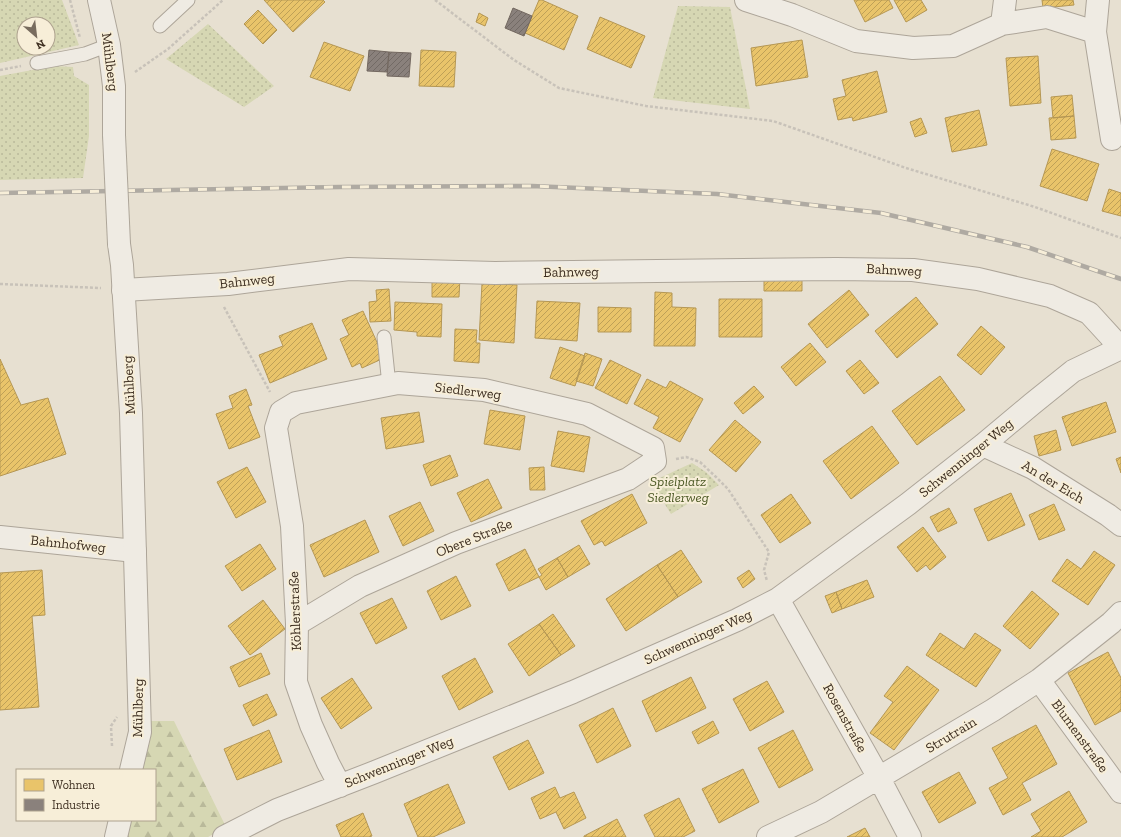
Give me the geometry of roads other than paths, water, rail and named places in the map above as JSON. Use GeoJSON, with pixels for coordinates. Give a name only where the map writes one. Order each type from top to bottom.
{"type":"FeatureCollection","features":[{"type":"Feature","properties":{"kind":"street","name":"Mühlberg"},"geometry":{"type":"LineString","coordinates":[[99,0],[109,45],[114,86],[114,135],[131,413],[140,732],[131,769]]}},
{"type":"Feature","properties":{"kind":"street"},"geometry":{"type":"LineString","coordinates":[[746,0],[792,15],[856,41],[913,48],[953,46],[1002,24],[1047,17],[1095,32]]}},
{"type":"Feature","properties":{"kind":"street"},"geometry":{"type":"LineString","coordinates":[[1002,24],[1005,0]]}},
{"type":"Feature","properties":{"kind":"street"},"geometry":{"type":"LineString","coordinates":[[1098,0],[1095,32],[1112,139]]}},
{"type":"Feature","properties":{"kind":"street","name":"Bahnweg"},"geometry":{"type":"LineString","coordinates":[[123,290],[228,284],[350,269],[495,273],[836,268],[913,270],[978,279],[1050,296],[1089,313],[1121,348]]}},
{"type":"Feature","properties":{"kind":"street","name":"Schwenninger Weg"},"geometry":{"type":"LineString","coordinates":[[224,837],[277,810],[573,692],[737,620],[778,599],[908,504],[1073,371],[1121,348]]}},
{"type":"Feature","properties":{"kind":"street","name":"Siedlerweg"},"geometry":{"type":"LineString","coordinates":[[279,420],[296,403],[398,383],[484,390],[587,414],[652,448],[655,461]]}},
{"type":"Feature","properties":{"kind":"street","name":"Köhlerstraße"},"geometry":{"type":"LineString","coordinates":[[279,420],[292,526],[297,624],[296,682],[311,725],[340,786]]}},
{"type":"Feature","properties":{"kind":"street","name":"An der Eich"},"geometry":{"type":"LineString","coordinates":[[983,445],[1033,468],[1121,525]]}},
{"type":"Feature","properties":{"kind":"street","name":"Obere Straße"},"geometry":{"type":"LineString","coordinates":[[297,624],[360,586],[456,544],[628,479],[655,461]]}},
{"type":"Feature","properties":{"kind":"street","name":"Bahnhofweg"},"geometry":{"type":"LineString","coordinates":[[0,537],[135,551]]}},
{"type":"Feature","properties":{"kind":"street","name":"Rosenstraße"},"geometry":{"type":"LineString","coordinates":[[778,599],[879,778],[910,837]]}},
{"type":"Feature","properties":{"kind":"street","name":"Strutrain"},"geometry":{"type":"LineString","coordinates":[[768,837],[821,812],[993,710],[1039,680],[1111,623],[1121,613]]}},
{"type":"Feature","properties":{"kind":"street","name":"Blumenstraße"},"geometry":{"type":"LineString","coordinates":[[1039,680],[1121,792]]}},
{"type":"Feature","properties":{"kind":"street"},"geometry":{"type":"LineString","coordinates":[[116,837],[120,821]]}},
{"type":"Feature","properties":{"kind":"lane"},"geometry":{"type":"LineString","coordinates":[[160,26],[188,0]]}},
{"type":"Feature","properties":{"kind":"lane"},"geometry":{"type":"LineString","coordinates":[[37,63],[85,54],[109,45]]}},
{"type":"Feature","properties":{"kind":"lane"},"geometry":{"type":"LineString","coordinates":[[384,337],[389,385]]}},
{"type":"Feature","properties":{"kind":"railway"},"geometry":{"type":"LineString","coordinates":[[0,193],[340,187],[532,186],[717,194],[881,213],[1027,247],[1121,279]]}},
{"type":"Feature","properties":{"kind":"park label","name":"Spielplatz Siedlerweg"},"geometry":{"type":"Point","coordinates":[678,490]}}]}
